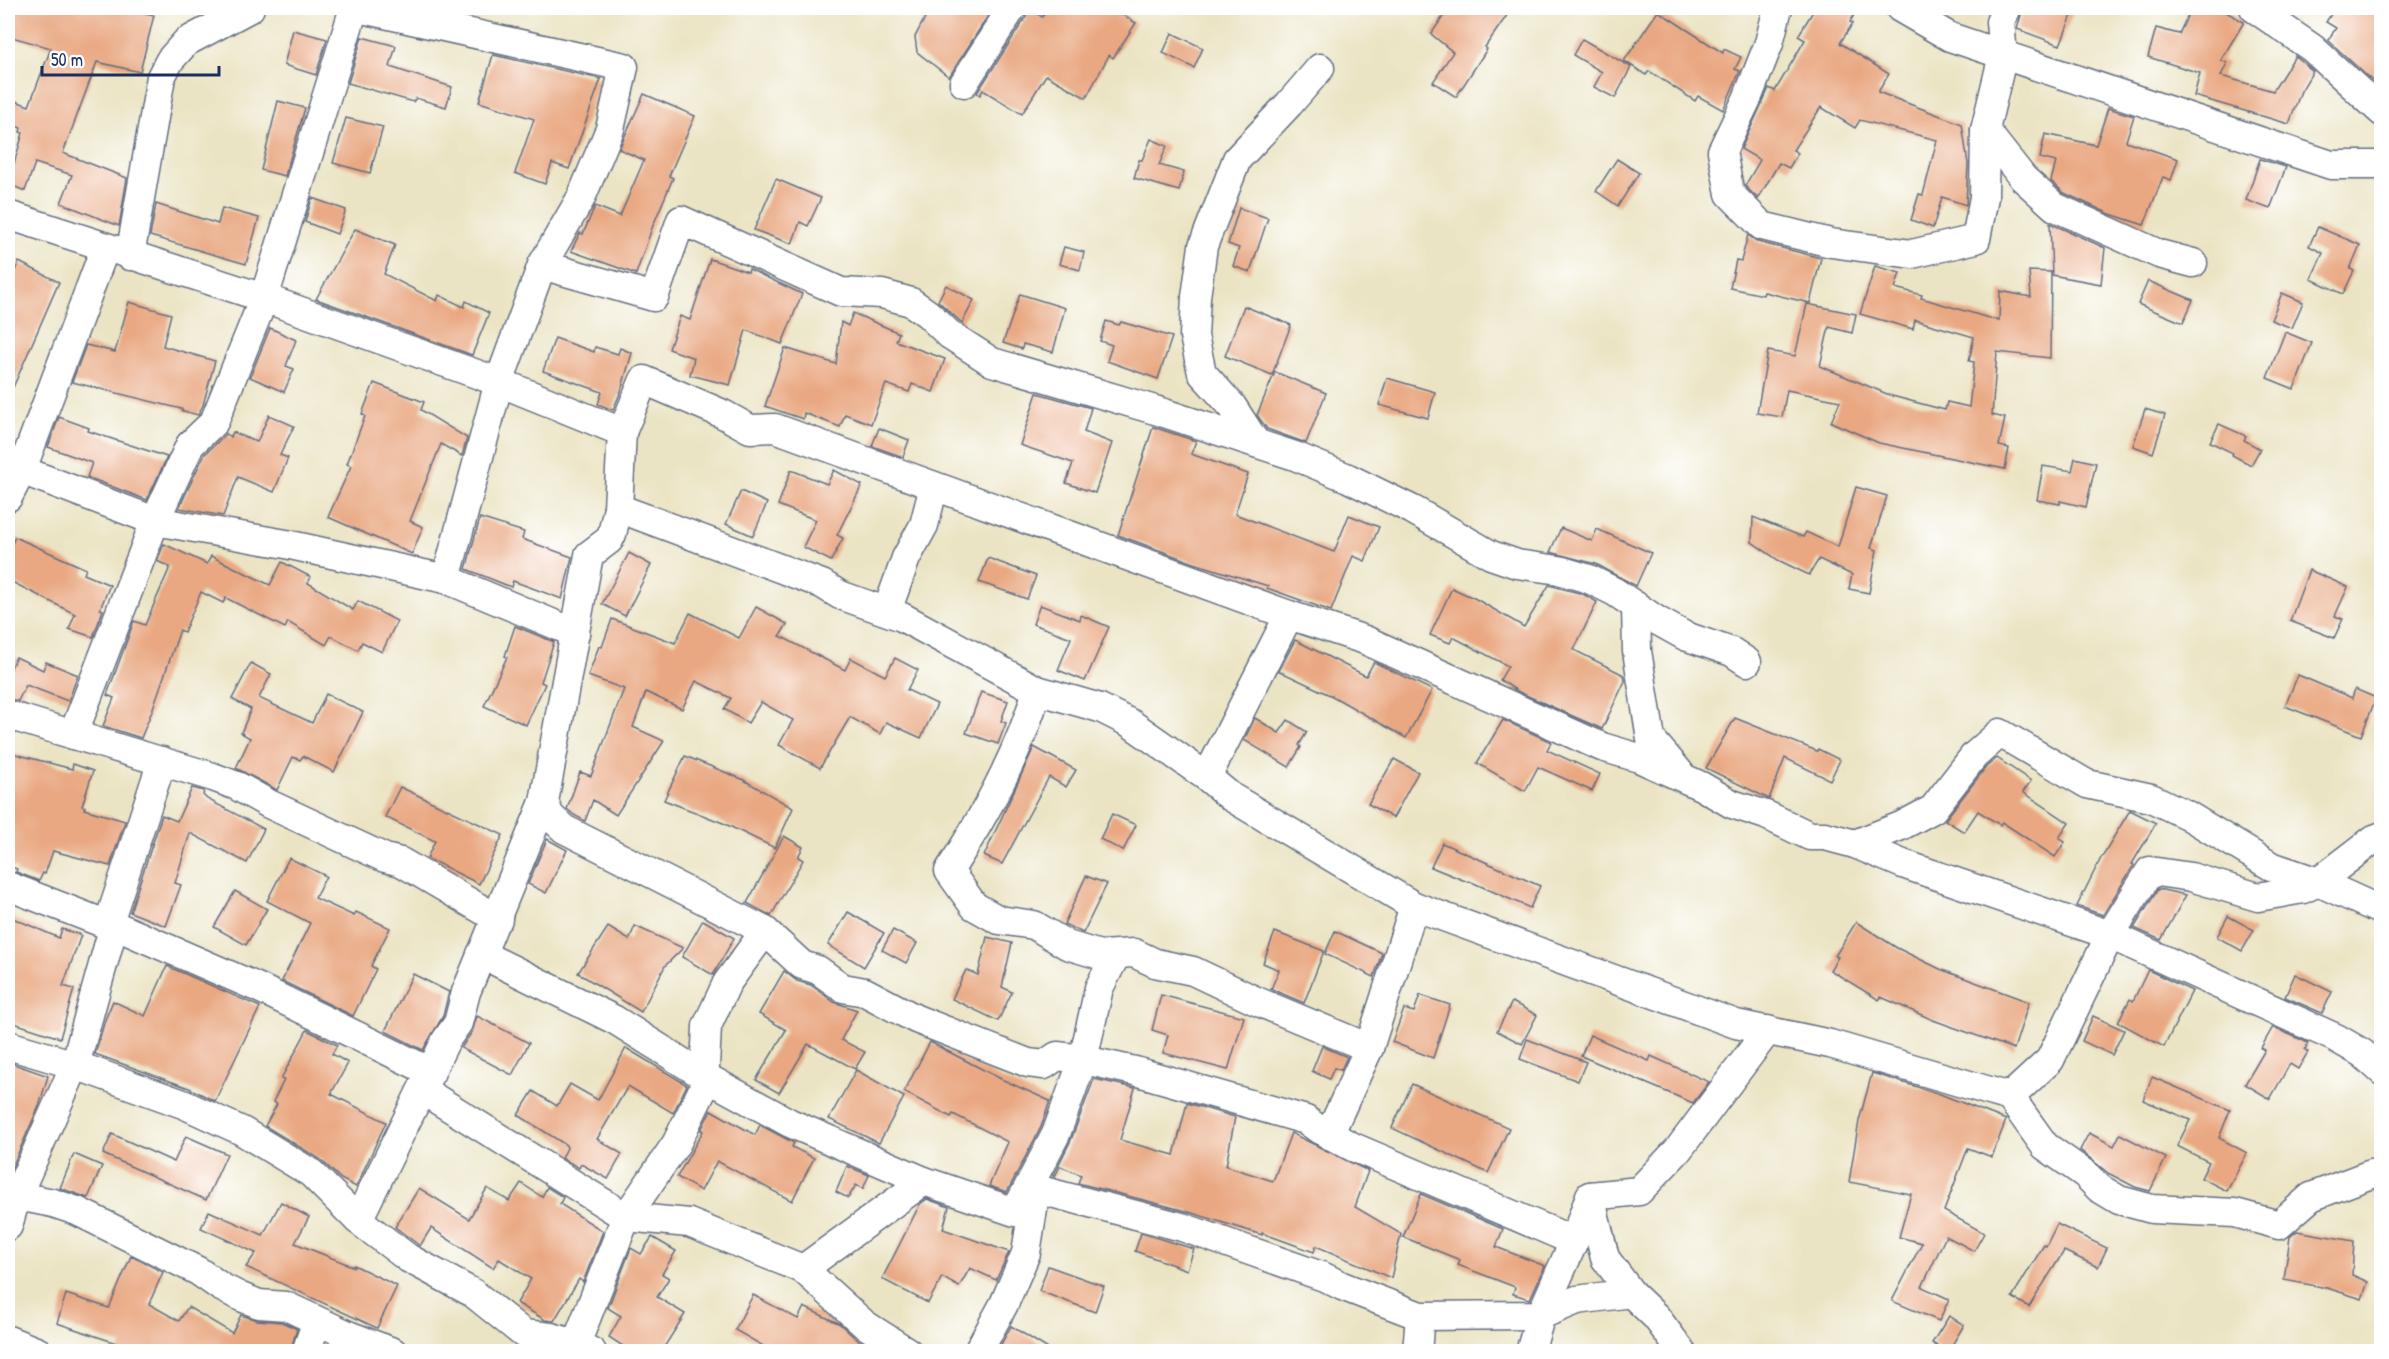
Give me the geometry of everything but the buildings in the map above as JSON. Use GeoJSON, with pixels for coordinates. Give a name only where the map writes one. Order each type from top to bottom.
{"type":"FeatureCollection","features":[{"type":"Feature","properties":{"kind":"street"},"geometry":{"type":"LineString","coordinates":[[8,497],[14,469],[118,252],[161,77],[170,60],[186,42],[250,8]]}},
{"type":"Feature","properties":{"kind":"street"},"geometry":{"type":"LineString","coordinates":[[72,735],[155,521],[190,445],[214,422],[264,298],[356,8],[624,67],[610,129],[581,198],[542,265],[499,382],[446,579]]}},
{"type":"Feature","properties":{"kind":"street"},"geometry":{"type":"LineString","coordinates":[[964,83],[1012,8]]}},
{"type":"Feature","properties":{"kind":"street"},"geometry":{"type":"LineString","coordinates":[[1778,8],[1766,52],[1722,151],[1730,195],[1762,226],[1831,243],[1912,255],[1976,239],[1984,197],[1985,130],[2003,55],[2000,22],[2007,8]]}},
{"type":"Feature","properties":{"kind":"street"},"geometry":{"type":"LineString","coordinates":[[1900,8],[1950,37],[2331,165],[2382,165]]}},
{"type":"Feature","properties":{"kind":"street"},"geometry":{"type":"LineString","coordinates":[[2254,8],[2312,48],[2382,112]]}},
{"type":"Feature","properties":{"kind":"street"},"geometry":{"type":"LineString","coordinates":[[1256,443],[1232,406],[1202,373],[1194,336],[1196,297],[1203,246],[1237,159],[1320,68]]}},
{"type":"Feature","properties":{"kind":"street"},"geometry":{"type":"LineString","coordinates":[[1985,130],[2023,178],[2055,207],[2159,254],[2193,263]]}},
{"type":"Feature","properties":{"kind":"street"},"geometry":{"type":"LineString","coordinates":[[8,215],[264,298],[499,382],[622,432]]}},
{"type":"Feature","properties":{"kind":"street"},"geometry":{"type":"LineString","coordinates":[[542,265],[654,297],[681,220],[841,292],[882,294],[911,302],[928,314],[950,335],[992,362],[1155,410],[1295,456],[1348,478],[1413,510],[1491,555],[1517,564],[1559,570],[1589,579],[1615,591],[1685,636],[1732,652],[1748,662]]}},
{"type":"Feature","properties":{"kind":"street"},"geometry":{"type":"LineString","coordinates":[[358,1220],[446,1040],[458,1023],[466,992],[498,919],[544,802],[589,555],[609,540],[618,508],[622,432],[644,380],[723,414],[750,429],[775,428],[1289,615],[1365,640],[1602,747],[1639,758],[1684,778],[1732,804],[1766,815],[1809,836],[1826,836],[1854,844],[1903,864],[2110,935],[2336,1038],[2362,1053],[2382,1071]]}},
{"type":"Feature","properties":{"kind":"street"},"geometry":{"type":"LineString","coordinates":[[14,469],[155,521],[286,544],[446,579],[575,633]]}},
{"type":"Feature","properties":{"kind":"street"},"geometry":{"type":"LineString","coordinates":[[886,611],[906,558],[924,525],[934,486]]}},
{"type":"Feature","properties":{"kind":"street"},"geometry":{"type":"LineString","coordinates":[[618,508],[822,584],[840,595],[902,617],[1037,690],[1100,708],[1130,723],[1207,777],[1231,797],[1414,906],[1736,1024],[1830,1044],[2010,1097],[2045,1146],[2085,1174],[2099,1188],[2119,1200],[2152,1209],[2235,1214],[2279,1225],[2311,1197],[2371,1174],[2382,1173]]}},
{"type":"Feature","properties":{"kind":"street"},"geometry":{"type":"LineString","coordinates":[[1636,606],[1637,651],[1651,740],[1684,778]]}},
{"type":"Feature","properties":{"kind":"street"},"geometry":{"type":"LineString","coordinates":[[1207,777],[1289,615]]}},
{"type":"Feature","properties":{"kind":"street"},"geometry":{"type":"LineString","coordinates":[[1037,690],[1023,731],[979,824],[949,871],[975,906],[999,920],[1034,925],[1067,945],[1100,955],[1134,953],[1155,963],[1193,971],[1254,1000],[1370,1048]]}},
{"type":"Feature","properties":{"kind":"street"},"geometry":{"type":"LineString","coordinates":[[8,715],[237,786],[269,804],[385,858],[401,862],[498,919]]}},
{"type":"Feature","properties":{"kind":"street"},"geometry":{"type":"LineString","coordinates":[[1854,844],[1901,826],[1933,809],[1974,756],[2000,733],[2087,784],[2151,798],[2187,815],[2271,866],[2318,882],[2382,911]]}},
{"type":"Feature","properties":{"kind":"street"},"geometry":{"type":"LineString","coordinates":[[8,1226],[11,1196],[75,1065],[111,925],[162,761]]}},
{"type":"Feature","properties":{"kind":"street"},"geometry":{"type":"LineString","coordinates":[[544,802],[550,816],[564,829],[765,932],[802,965],[818,970],[843,988],[865,992],[916,1019],[1028,1064],[1044,1065],[1057,1056],[1083,1060],[1135,1071],[1306,1120],[1329,1135],[1574,1241]]}},
{"type":"Feature","properties":{"kind":"street"},"geometry":{"type":"LineString","coordinates":[[2010,1097],[2050,1060],[2110,935],[2150,871],[2192,877],[2258,897],[2303,889],[2318,882],[2374,838],[2382,836]]}},
{"type":"Feature","properties":{"kind":"street"},"geometry":{"type":"LineString","coordinates":[[8,886],[111,925],[259,988],[426,1081],[626,1217],[689,1223],[803,1269],[864,1324],[908,1352]]}},
{"type":"Feature","properties":{"kind":"street"},"geometry":{"type":"LineString","coordinates":[[1329,1135],[1370,1048],[1414,906]]}},
{"type":"Feature","properties":{"kind":"street"},"geometry":{"type":"LineString","coordinates":[[8,1045],[75,1065],[183,1104],[242,1131],[311,1173],[358,1220],[408,1258],[473,1293],[524,1334],[550,1337],[579,1349],[626,1217],[676,1144],[704,1087],[707,1026],[727,982],[765,932]]}},
{"type":"Feature","properties":{"kind":"street"},"geometry":{"type":"LineString","coordinates":[[481,954],[615,1020],[704,1076],[790,1123],[924,1181],[1015,1212],[1027,1213],[1036,1189]]}},
{"type":"Feature","properties":{"kind":"street"},"geometry":{"type":"LineString","coordinates":[[1015,1212],[1056,1134],[1083,1060],[1099,988],[1116,955]]}},
{"type":"Feature","properties":{"kind":"street"},"geometry":{"type":"LineString","coordinates":[[1590,1196],[1639,1191],[1678,1150],[1768,1030]]}},
{"type":"Feature","properties":{"kind":"street"},"geometry":{"type":"LineString","coordinates":[[803,1269],[924,1181]]}},
{"type":"Feature","properties":{"kind":"street"},"geometry":{"type":"LineString","coordinates":[[1036,1189],[1182,1227],[1324,1277],[1420,1316],[1540,1315],[1577,1300],[1631,1293]]}},
{"type":"Feature","properties":{"kind":"street"},"geometry":{"type":"LineString","coordinates":[[978,1352],[1004,1304],[1026,1252],[1036,1189]]}},
{"type":"Feature","properties":{"kind":"street"},"geometry":{"type":"LineString","coordinates":[[11,1196],[52,1203],[77,1211],[198,1271],[220,1287],[241,1297],[259,1304],[286,1306],[393,1352]]}},
{"type":"Feature","properties":{"kind":"street"},"geometry":{"type":"LineString","coordinates":[[1530,1352],[1540,1315],[1574,1241],[1590,1196]]}},
{"type":"Feature","properties":{"kind":"street"},"geometry":{"type":"LineString","coordinates":[[1590,1196],[1605,1258],[1631,1293],[1656,1317],[1682,1352]]}},
{"type":"Feature","properties":{"kind":"street"},"geometry":{"type":"LineString","coordinates":[[1417,1352],[1420,1316]]}},
{"type":"Feature","properties":{"kind":"street"},"geometry":{"type":"LineString","coordinates":[[306,1352],[317,1321]]}},
{"type":"Feature","properties":{"kind":"street"},"geometry":{"type":"LineString","coordinates":[[8,1340],[38,1352]]}}]}
